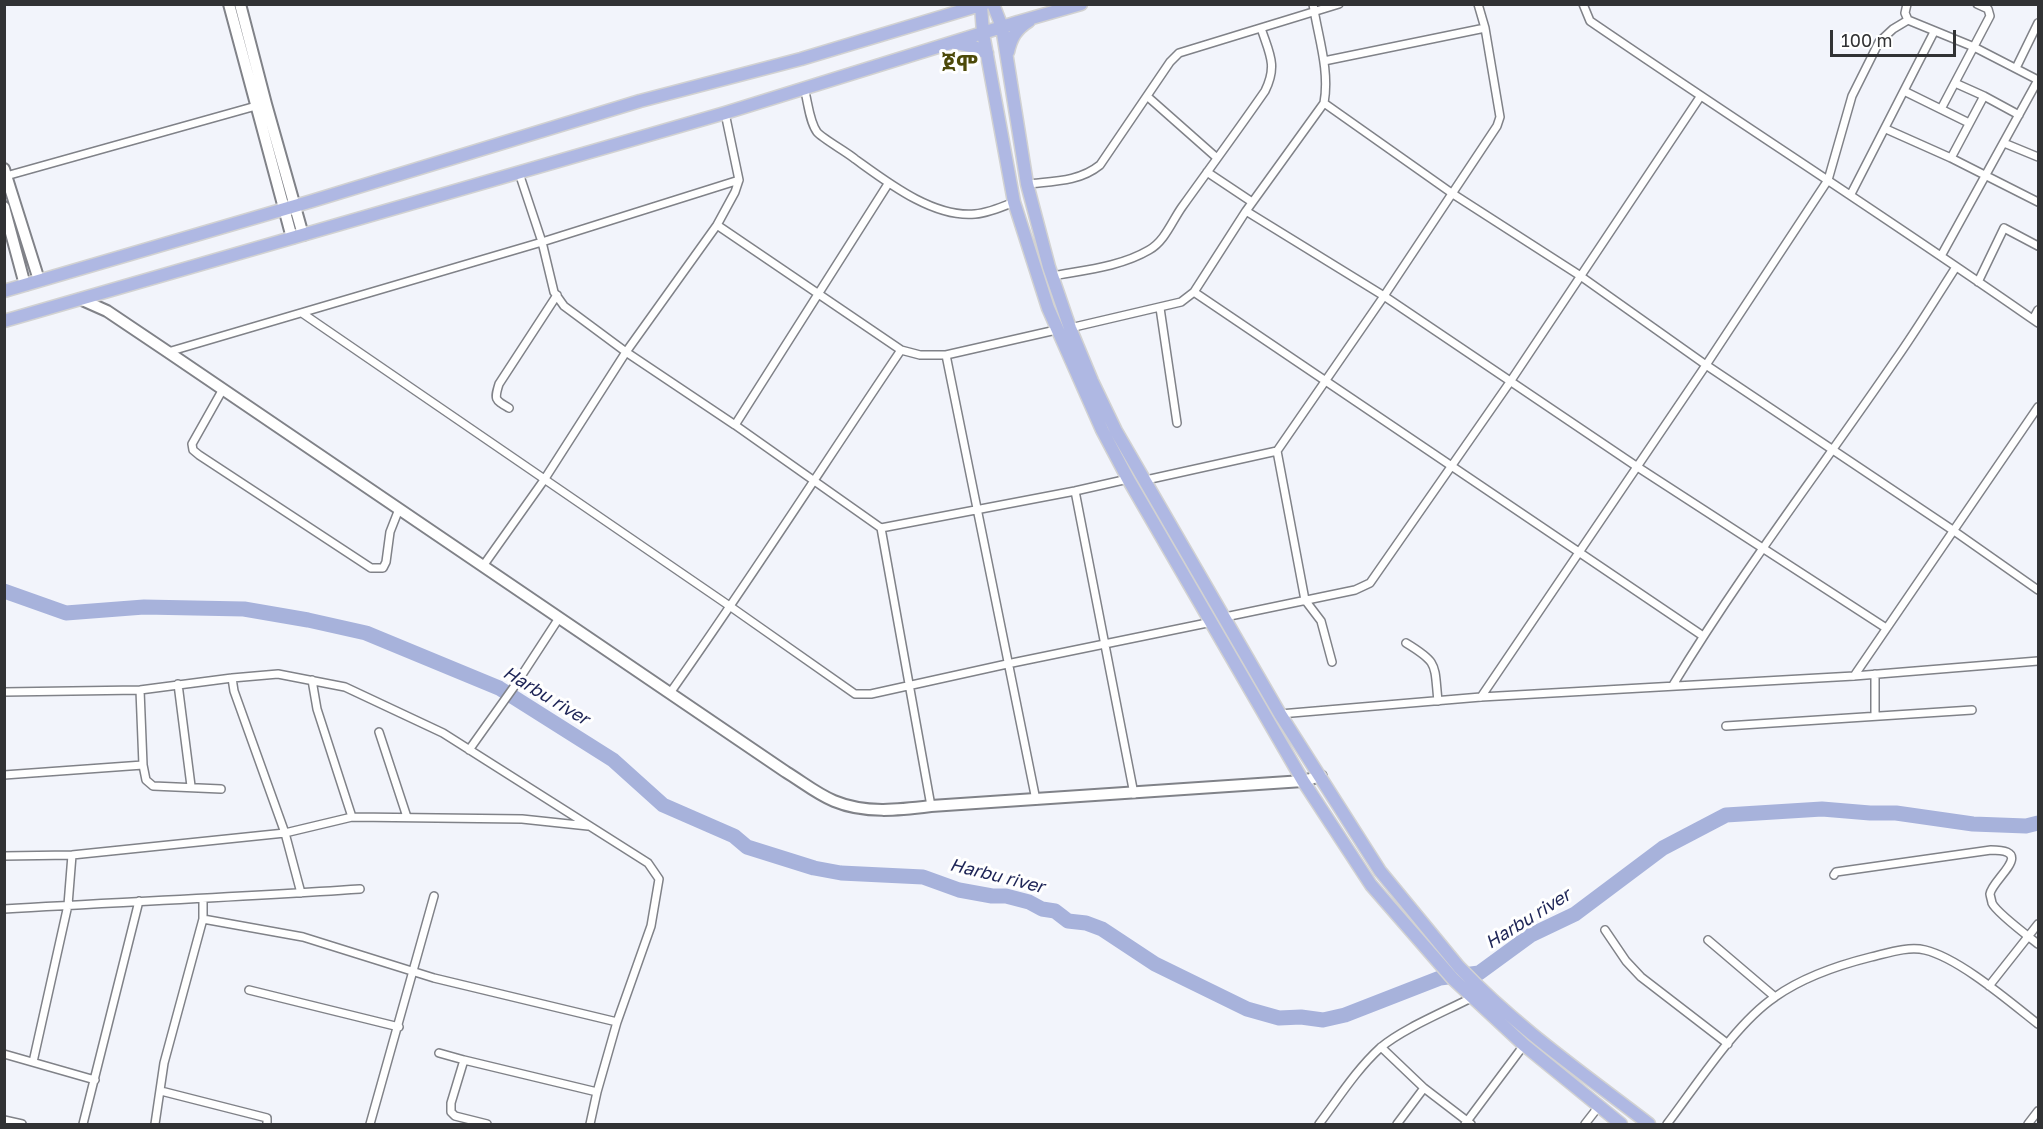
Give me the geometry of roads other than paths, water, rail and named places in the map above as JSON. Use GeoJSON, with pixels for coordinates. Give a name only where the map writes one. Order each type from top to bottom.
{"type":"FeatureCollection","features":[{"type":"Feature","properties":{"kind":"main road"},"geometry":{"type":"LineString","coordinates":[[4,321],[725,113],[1081,4]]}},
{"type":"Feature","properties":{"kind":"main road"},"geometry":{"type":"LineString","coordinates":[[4,291],[640,101],[801,60],[985,5]]}},
{"type":"Feature","properties":{"kind":"main road"},"geometry":{"type":"LineString","coordinates":[[985,5],[1002,27],[1027,184],[1052,276],[1070,328],[1116,431],[1280,714],[1380,871],[1524,1045],[1622,1125]]}},
{"type":"Feature","properties":{"kind":"main road"},"geometry":{"type":"LineString","coordinates":[[985,5],[983,33],[1014,202],[1056,330],[1102,430],[1128,479],[1303,781],[1371,885],[1453,979],[1476,989],[1649,1125]]}},
{"type":"Feature","properties":{"kind":"main road"},"geometry":{"type":"LineString","coordinates":[[1007,57],[1011,39],[1016,31],[1035,18]]}},
{"type":"Feature","properties":{"kind":"main road"},"geometry":{"type":"LineString","coordinates":[[953,43],[974,46],[987,53]]}},
{"type":"Feature","properties":{"kind":"main road"},"geometry":{"type":"LineString","coordinates":[[1153,521],[1166,515]]}},
{"type":"Feature","properties":{"kind":"street"},"geometry":{"type":"LineString","coordinates":[[229,4],[256,106],[289,207]]}},
{"type":"Feature","properties":{"kind":"street"},"geometry":{"type":"LineString","coordinates":[[240,4],[297,237]]}},
{"type":"Feature","properties":{"kind":"street"},"geometry":{"type":"LineString","coordinates":[[1027,184],[1075,179],[1090,174],[1108,155],[1179,52],[1261,28],[1313,8],[1339,4]]}},
{"type":"Feature","properties":{"kind":"street"},"geometry":{"type":"LineString","coordinates":[[1146,480],[1277,451],[1327,382],[1493,133],[1500,117],[1485,28],[1478,4]]}},
{"type":"Feature","properties":{"kind":"street"},"geometry":{"type":"LineString","coordinates":[[1583,4],[1590,21],[1700,97],[1851,195],[2036,321],[2038,310]]}},
{"type":"Feature","properties":{"kind":"street"},"geometry":{"type":"LineString","coordinates":[[1907,4],[1905,13],[1908,20],[1974,47],[2038,80],[1941,256]]}},
{"type":"Feature","properties":{"kind":"street"},"geometry":{"type":"LineString","coordinates":[[1977,4],[1990,12]]}},
{"type":"Feature","properties":{"kind":"street"},"geometry":{"type":"LineString","coordinates":[[1941,109],[1994,4]]}},
{"type":"Feature","properties":{"kind":"street"},"geometry":{"type":"LineString","coordinates":[[1070,328],[1181,302],[1194,292],[1252,202],[1323,103],[1326,84],[1324,61],[1313,8]]}},
{"type":"Feature","properties":{"kind":"street"},"geometry":{"type":"LineString","coordinates":[[1481,697],[1828,180],[1852,96],[1880,42],[1893,29],[1908,20]]}},
{"type":"Feature","properties":{"kind":"street"},"geometry":{"type":"LineString","coordinates":[[2016,68],[2038,23]]}},
{"type":"Feature","properties":{"kind":"street"},"geometry":{"type":"LineString","coordinates":[[1052,276],[1110,265],[1139,256],[1162,240],[1207,172],[1266,91],[1273,69],[1261,28]]}},
{"type":"Feature","properties":{"kind":"street"},"geometry":{"type":"LineString","coordinates":[[1324,61],[1485,28]]}},
{"type":"Feature","properties":{"kind":"street"},"geometry":{"type":"LineString","coordinates":[[1851,195],[1934,32]]}},
{"type":"Feature","properties":{"kind":"street"},"geometry":{"type":"LineString","coordinates":[[1955,83],[2019,116]]}},
{"type":"Feature","properties":{"kind":"street"},"geometry":{"type":"LineString","coordinates":[[804,88],[814,124],[821,136],[833,142],[888,184],[914,199],[964,214],[977,214],[1014,202]]}},
{"type":"Feature","properties":{"kind":"street"},"geometry":{"type":"LineString","coordinates":[[1904,91],[1969,123]]}},
{"type":"Feature","properties":{"kind":"street"},"geometry":{"type":"LineString","coordinates":[[1951,158],[1984,96]]}},
{"type":"Feature","properties":{"kind":"street"},"geometry":{"type":"LineString","coordinates":[[1148,97],[1217,158]]}},
{"type":"Feature","properties":{"kind":"street"},"geometry":{"type":"LineString","coordinates":[[1225,617],[1355,590],[1370,583],[1510,382],[1700,97]]}},
{"type":"Feature","properties":{"kind":"street"},"geometry":{"type":"LineString","coordinates":[[1323,103],[1453,194],[1579,276],[2038,590]]}},
{"type":"Feature","properties":{"kind":"street"},"geometry":{"type":"LineString","coordinates":[[39,280],[5,172],[256,106]]}},
{"type":"Feature","properties":{"kind":"street"},"geometry":{"type":"LineString","coordinates":[[483,566],[544,480],[626,352],[717,225],[735,192],[739,180],[725,113]]}},
{"type":"Feature","properties":{"kind":"street"},"geometry":{"type":"LineString","coordinates":[[1886,129],[1951,158],[2038,202]]}},
{"type":"Feature","properties":{"kind":"street"},"geometry":{"type":"LineString","coordinates":[[2004,143],[2038,157]]}},
{"type":"Feature","properties":{"kind":"street"},"geometry":{"type":"LineString","coordinates":[[1207,172],[1252,202]]}},
{"type":"Feature","properties":{"kind":"street"},"geometry":{"type":"LineString","coordinates":[[519,173],[542,242],[549,275],[564,306],[626,352],[735,425],[881,528],[931,806]]}},
{"type":"Feature","properties":{"kind":"street"},"geometry":{"type":"LineString","coordinates":[[168,352],[542,242],[739,180]]}},
{"type":"Feature","properties":{"kind":"street"},"geometry":{"type":"LineString","coordinates":[[735,425],[888,184]]}},
{"type":"Feature","properties":{"kind":"street"},"geometry":{"type":"LineString","coordinates":[[4,207],[25,285]]}},
{"type":"Feature","properties":{"kind":"street"},"geometry":{"type":"LineString","coordinates":[[1246,211],[1384,296],[1636,466],[1886,628]]}},
{"type":"Feature","properties":{"kind":"street"},"geometry":{"type":"LineString","coordinates":[[717,225],[901,350],[920,355],[946,355],[1056,330]]}},
{"type":"Feature","properties":{"kind":"street"},"geometry":{"type":"LineString","coordinates":[[1978,282],[2004,228],[2038,246]]}},
{"type":"Feature","properties":{"kind":"street"},"geometry":{"type":"LineString","coordinates":[[1673,685],[1703,636],[1895,361],[1956,267]]}},
{"type":"Feature","properties":{"kind":"street"},"geometry":{"type":"LineString","coordinates":[[102,292],[107,311]]}},
{"type":"Feature","properties":{"kind":"street"},"geometry":{"type":"LineString","coordinates":[[1194,292],[1451,467],[1579,550],[1703,636]]}},
{"type":"Feature","properties":{"kind":"street"},"geometry":{"type":"LineString","coordinates":[[509,408],[497,401],[499,384],[557,295]]}},
{"type":"Feature","properties":{"kind":"street"},"geometry":{"type":"LineString","coordinates":[[80,300],[107,311],[786,772],[833,801],[856,808],[897,810],[1303,781],[1321,776]]}},
{"type":"Feature","properties":{"kind":"street"},"geometry":{"type":"LineString","coordinates":[[1160,308],[1177,423]]}},
{"type":"Feature","properties":{"kind":"street"},"geometry":{"type":"LineString","coordinates":[[302,314],[855,694],[871,694],[1212,622]]}},
{"type":"Feature","properties":{"kind":"street"},"geometry":{"type":"LineString","coordinates":[[670,693],[731,607],[901,350]]}},
{"type":"Feature","properties":{"kind":"street"},"geometry":{"type":"LineString","coordinates":[[946,355],[1036,800]]}},
{"type":"Feature","properties":{"kind":"street"},"geometry":{"type":"LineString","coordinates":[[223,389],[192,444],[193,450],[200,455],[371,568],[383,568],[386,562],[390,532],[399,509]]}},
{"type":"Feature","properties":{"kind":"street"},"geometry":{"type":"LineString","coordinates":[[1854,676],[2038,407]]}},
{"type":"Feature","properties":{"kind":"street"},"geometry":{"type":"LineString","coordinates":[[1277,451],[1305,600],[1322,621],[1332,662]]}},
{"type":"Feature","properties":{"kind":"street"},"geometry":{"type":"LineString","coordinates":[[881,528],[1128,479]]}},
{"type":"Feature","properties":{"kind":"street"},"geometry":{"type":"LineString","coordinates":[[1075,491],[1134,794]]}},
{"type":"Feature","properties":{"kind":"street"},"geometry":{"type":"LineString","coordinates":[[469,750],[559,618]]}},
{"type":"Feature","properties":{"kind":"street"},"geometry":{"type":"LineString","coordinates":[[1406,644],[1428,656],[1432,662],[1438,701]]}},
{"type":"Feature","properties":{"kind":"street"},"geometry":{"type":"LineString","coordinates":[[1280,714],[1481,697],[1854,676],[2038,661]]}},
{"type":"Feature","properties":{"kind":"street"},"geometry":{"type":"LineString","coordinates":[[4,692],[140,690],[278,674],[345,687],[443,733],[648,863],[659,879],[651,926],[616,1022],[590,1125]]}},
{"type":"Feature","properties":{"kind":"street"},"geometry":{"type":"LineString","coordinates":[[1875,674],[1875,715]]}},
{"type":"Feature","properties":{"kind":"street"},"geometry":{"type":"LineString","coordinates":[[232,678],[234,691],[285,833],[301,893]]}},
{"type":"Feature","properties":{"kind":"street"},"geometry":{"type":"LineString","coordinates":[[312,680],[317,709],[352,817]]}},
{"type":"Feature","properties":{"kind":"street"},"geometry":{"type":"LineString","coordinates":[[178,684],[191,786]]}},
{"type":"Feature","properties":{"kind":"street"},"geometry":{"type":"LineString","coordinates":[[140,690],[143,765],[146,780],[153,786],[221,789]]}},
{"type":"Feature","properties":{"kind":"street"},"geometry":{"type":"LineString","coordinates":[[1726,726],[1972,710]]}},
{"type":"Feature","properties":{"kind":"street"},"geometry":{"type":"LineString","coordinates":[[379,732],[407,817]]}},
{"type":"Feature","properties":{"kind":"street"},"geometry":{"type":"LineString","coordinates":[[4,775],[143,765]]}},
{"type":"Feature","properties":{"kind":"street"},"geometry":{"type":"LineString","coordinates":[[4,856],[72,855],[285,833],[352,817],[522,819],[591,826]]}},
{"type":"Feature","properties":{"kind":"street"},"geometry":{"type":"LineString","coordinates":[[1834,875],[1836,872],[2003,850],[2008,852],[2011,858],[2009,869],[1994,885],[1990,895],[1993,906],[2038,944]]}},
{"type":"Feature","properties":{"kind":"street"},"geometry":{"type":"LineString","coordinates":[[33,1062],[68,905],[72,855]]}},
{"type":"Feature","properties":{"kind":"street"},"geometry":{"type":"LineString","coordinates":[[4,909],[360,888]]}},
{"type":"Feature","properties":{"kind":"street"},"geometry":{"type":"LineString","coordinates":[[370,1125],[434,896]]}},
{"type":"Feature","properties":{"kind":"street"},"geometry":{"type":"LineString","coordinates":[[155,1125],[164,1063],[203,919],[202,899]]}},
{"type":"Feature","properties":{"kind":"street"},"geometry":{"type":"LineString","coordinates":[[83,1125],[139,901]]}},
{"type":"Feature","properties":{"kind":"street"},"geometry":{"type":"LineString","coordinates":[[203,919],[303,937],[414,972],[616,1022]]}},
{"type":"Feature","properties":{"kind":"street"},"geometry":{"type":"LineString","coordinates":[[1989,986],[2038,924]]}},
{"type":"Feature","properties":{"kind":"street"},"geometry":{"type":"LineString","coordinates":[[1605,930],[1626,961],[1641,977],[1728,1044]]}},
{"type":"Feature","properties":{"kind":"street"},"geometry":{"type":"LineString","coordinates":[[1708,940],[1775,997]]}},
{"type":"Feature","properties":{"kind":"street"},"geometry":{"type":"LineString","coordinates":[[1667,1125],[1728,1044],[1755,1014],[1775,997],[1844,964],[1909,948],[1925,950],[1947,959],[1989,986],[2038,1024]]}},
{"type":"Feature","properties":{"kind":"street"},"geometry":{"type":"LineString","coordinates":[[1319,1125],[1352,1079],[1381,1047],[1476,989]]}},
{"type":"Feature","properties":{"kind":"street"},"geometry":{"type":"LineString","coordinates":[[249,990],[399,1027]]}},
{"type":"Feature","properties":{"kind":"street"},"geometry":{"type":"LineString","coordinates":[[1381,1047],[1424,1088],[1468,1124],[1524,1045]]}},
{"type":"Feature","properties":{"kind":"street"},"geometry":{"type":"LineString","coordinates":[[439,1053],[597,1092]]}},
{"type":"Feature","properties":{"kind":"street"},"geometry":{"type":"LineString","coordinates":[[4,1054],[95,1080]]}},
{"type":"Feature","properties":{"kind":"street"},"geometry":{"type":"LineString","coordinates":[[464,1060],[451,1112],[455,1116],[487,1125]]}},
{"type":"Feature","properties":{"kind":"street"},"geometry":{"type":"LineString","coordinates":[[1397,1125],[1424,1088]]}},
{"type":"Feature","properties":{"kind":"street"},"geometry":{"type":"LineString","coordinates":[[161,1091],[267,1118],[267,1125]]}},
{"type":"Feature","properties":{"kind":"street"},"geometry":{"type":"LineString","coordinates":[[1585,1125],[1599,1106]]}},
{"type":"Feature","properties":{"kind":"street"},"geometry":{"type":"LineString","coordinates":[[2028,1125],[2038,1111]]}},
{"type":"Feature","properties":{"kind":"street"},"geometry":{"type":"LineString","coordinates":[[4,1120],[22,1125]]}},
{"type":"Feature","properties":{"kind":"waterway","name":"Harbu river"},"geometry":{"type":"LineString","coordinates":[[4,591],[66,613],[144,607],[244,609],[366,633],[499,688],[613,760],[663,805],[734,836],[747,847],[814,868],[841,873],[923,877],[959,890],[1006,896],[1029,902],[1042,909],[1055,911],[1068,921],[1086,923],[1102,929],[1155,964],[1247,1009],[1279,1018],[1301,1017],[1323,1020],[1345,1015],[1440,978],[1479,973],[1531,935],[1575,914],[1663,848],[1726,815],[1822,809],[1896,813],[1973,824],[2026,826],[2038,823]]}},
{"type":"Feature","properties":{"kind":"district","name":"ጀሞ"},"geometry":{"type":"Point","coordinates":[960,64]}}]}
